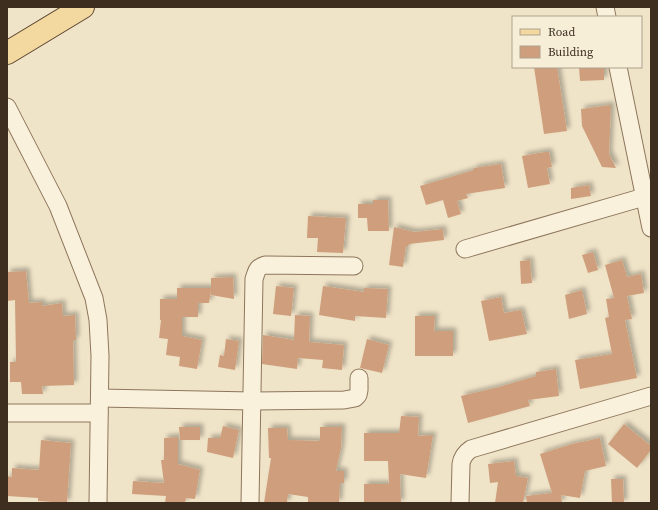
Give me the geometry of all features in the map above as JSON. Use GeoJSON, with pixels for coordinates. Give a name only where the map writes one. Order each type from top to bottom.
{"type":"FeatureCollection","features":[{"type":"Feature","properties":{"kind":"main road"},"geometry":{"type":"LineString","coordinates":[[7,53],[83,7]]}},
{"type":"Feature","properties":{"kind":"street"},"geometry":{"type":"LineString","coordinates":[[618,68],[651,228]]}},
{"type":"Feature","properties":{"kind":"street"},"geometry":{"type":"LineString","coordinates":[[7,107],[58,206],[94,298],[98,320],[100,356],[98,503]]}},
{"type":"Feature","properties":{"kind":"street"},"geometry":{"type":"LineString","coordinates":[[465,249],[644,197]]}},
{"type":"Feature","properties":{"kind":"street"},"geometry":{"type":"LineString","coordinates":[[250,503],[254,280],[256,271],[265,265],[354,266]]}},
{"type":"Feature","properties":{"kind":"street"},"geometry":{"type":"LineString","coordinates":[[7,413],[100,406],[252,401],[344,400],[355,398],[358,395],[359,378]]}},
{"type":"Feature","properties":{"kind":"street"},"geometry":{"type":"LineString","coordinates":[[460,503],[462,459],[471,449],[651,396]]}},
{"type":"Feature","properties":{"kind":"building"},"geometry":{"type":"Polygon","coordinates":[[[534,68],[557,68],[567,131],[544,134],[534,68]]]}},
{"type":"Feature","properties":{"kind":"building"},"geometry":{"type":"Polygon","coordinates":[[[579,68],[604,68],[604,80],[580,81],[579,68]]]}},
{"type":"Feature","properties":{"kind":"building"},"geometry":{"type":"Polygon","coordinates":[[[611,105],[609,154],[616,168],[602,167],[582,126],[581,109],[611,105]]]}},
{"type":"Feature","properties":{"kind":"building"},"geometry":{"type":"Polygon","coordinates":[[[549,152],[552,167],[547,168],[550,184],[528,188],[522,156],[549,152]]]}},
{"type":"Feature","properties":{"kind":"building"},"geometry":{"type":"Polygon","coordinates":[[[501,164],[505,188],[466,194],[468,198],[457,201],[461,214],[448,218],[443,200],[426,205],[420,186],[474,170],[474,168],[501,164]]]}},
{"type":"Feature","properties":{"kind":"building"},"geometry":{"type":"Polygon","coordinates":[[[589,185],[591,196],[571,199],[571,188],[589,185]]]}},
{"type":"Feature","properties":{"kind":"building"},"geometry":{"type":"Polygon","coordinates":[[[373,200],[388,200],[389,231],[368,231],[367,218],[358,218],[358,204],[373,204],[373,200]]]}},
{"type":"Feature","properties":{"kind":"building"},"geometry":{"type":"Polygon","coordinates":[[[308,216],[346,218],[343,253],[317,252],[318,238],[307,238],[308,216]]]}},
{"type":"Feature","properties":{"kind":"building"},"geometry":{"type":"Polygon","coordinates":[[[394,227],[414,232],[443,229],[444,240],[409,244],[408,247],[406,246],[403,267],[389,265],[394,227]]]}},
{"type":"Feature","properties":{"kind":"building"},"geometry":{"type":"Polygon","coordinates":[[[593,252],[598,270],[588,273],[582,255],[593,252]]]}},
{"type":"Feature","properties":{"kind":"building"},"geometry":{"type":"Polygon","coordinates":[[[530,260],[532,283],[521,284],[520,261],[530,260]]]}},
{"type":"Feature","properties":{"kind":"building"},"geometry":{"type":"Polygon","coordinates":[[[622,260],[627,277],[641,274],[644,293],[627,296],[632,319],[625,320],[637,378],[580,389],[575,360],[612,354],[605,318],[609,317],[606,299],[614,298],[605,265],[622,260]]]}},
{"type":"Feature","properties":{"kind":"building"},"geometry":{"type":"Polygon","coordinates":[[[26,271],[29,303],[42,302],[42,306],[62,303],[63,316],[75,315],[76,340],[73,340],[74,385],[42,386],[43,394],[22,394],[21,382],[10,382],[10,362],[16,362],[15,300],[7,301],[7,272],[26,271]]]}},
{"type":"Feature","properties":{"kind":"building"},"geometry":{"type":"Polygon","coordinates":[[[233,277],[234,299],[211,295],[211,290],[209,303],[198,303],[198,317],[182,317],[182,336],[202,340],[197,369],[179,366],[180,357],[166,355],[168,339],[159,338],[161,320],[160,299],[177,299],[177,288],[211,288],[211,278],[233,277]]]}},
{"type":"Feature","properties":{"kind":"building"},"geometry":{"type":"Polygon","coordinates":[[[276,286],[294,288],[291,316],[273,314],[276,286]]]}},
{"type":"Feature","properties":{"kind":"building"},"geometry":{"type":"Polygon","coordinates":[[[323,286],[364,292],[364,288],[388,289],[386,318],[355,316],[355,321],[319,315],[323,286]]]}},
{"type":"Feature","properties":{"kind":"building"},"geometry":{"type":"Polygon","coordinates":[[[582,290],[587,314],[569,319],[565,295],[582,290]]]}},
{"type":"Feature","properties":{"kind":"building"},"geometry":{"type":"Polygon","coordinates":[[[501,297],[504,313],[521,310],[527,334],[489,341],[481,301],[501,297]]]}},
{"type":"Feature","properties":{"kind":"building"},"geometry":{"type":"Polygon","coordinates":[[[295,315],[310,316],[309,342],[344,345],[342,370],[322,368],[323,360],[298,358],[297,369],[262,364],[263,335],[294,340],[295,315]]]}},
{"type":"Feature","properties":{"kind":"building"},"geometry":{"type":"Polygon","coordinates":[[[415,316],[435,316],[434,331],[453,331],[453,356],[415,356],[415,316]]]}},
{"type":"Feature","properties":{"kind":"building"},"geometry":{"type":"Polygon","coordinates":[[[226,339],[239,341],[235,370],[218,367],[220,355],[224,356],[226,339]]]}},
{"type":"Feature","properties":{"kind":"building"},"geometry":{"type":"Polygon","coordinates":[[[367,339],[389,345],[382,373],[360,368],[367,339]]]}},
{"type":"Feature","properties":{"kind":"building"},"geometry":{"type":"Polygon","coordinates":[[[556,369],[559,396],[528,400],[530,406],[468,423],[461,396],[536,376],[536,372],[556,369]]]}},
{"type":"Feature","properties":{"kind":"building"},"geometry":{"type":"Polygon","coordinates":[[[401,416],[419,417],[418,436],[433,435],[426,478],[400,474],[401,503],[364,503],[364,484],[389,484],[388,461],[364,461],[364,433],[399,433],[401,416]]]}},
{"type":"Feature","properties":{"kind":"building"},"geometry":{"type":"Polygon","coordinates":[[[624,424],[651,446],[651,450],[637,468],[608,444],[624,424]]]}},
{"type":"Feature","properties":{"kind":"building"},"geometry":{"type":"Polygon","coordinates":[[[223,426],[239,430],[233,458],[207,452],[208,438],[220,438],[223,426]]]}},
{"type":"Feature","properties":{"kind":"building"},"geometry":{"type":"Polygon","coordinates":[[[179,427],[200,427],[200,440],[180,440],[179,427]]]}},
{"type":"Feature","properties":{"kind":"building"},"geometry":{"type":"Polygon","coordinates":[[[320,427],[342,427],[341,448],[336,471],[344,471],[344,483],[340,483],[339,503],[308,503],[308,497],[288,494],[287,503],[264,503],[271,458],[269,458],[268,428],[287,428],[288,440],[320,441],[320,427]]]}},
{"type":"Feature","properties":{"kind":"building"},"geometry":{"type":"Polygon","coordinates":[[[178,437],[178,464],[200,470],[195,499],[186,498],[185,503],[165,503],[166,496],[132,494],[133,481],[164,483],[161,460],[164,460],[164,438],[178,437]]]}},
{"type":"Feature","properties":{"kind":"building"},"geometry":{"type":"Polygon","coordinates":[[[600,438],[606,466],[585,471],[580,498],[561,495],[562,503],[527,503],[526,496],[552,493],[540,454],[572,444],[600,438]]]}},
{"type":"Feature","properties":{"kind":"building"},"geometry":{"type":"Polygon","coordinates":[[[41,440],[71,443],[67,503],[38,501],[38,498],[7,496],[7,476],[12,477],[12,468],[39,470],[41,440]]]}},
{"type":"Feature","properties":{"kind":"building"},"geometry":{"type":"Polygon","coordinates":[[[514,461],[516,476],[528,478],[523,503],[495,503],[498,482],[490,483],[488,464],[514,461]]]}},
{"type":"Feature","properties":{"kind":"building"},"geometry":{"type":"Polygon","coordinates":[[[611,479],[623,479],[624,503],[612,503],[611,479]]]}}]}
